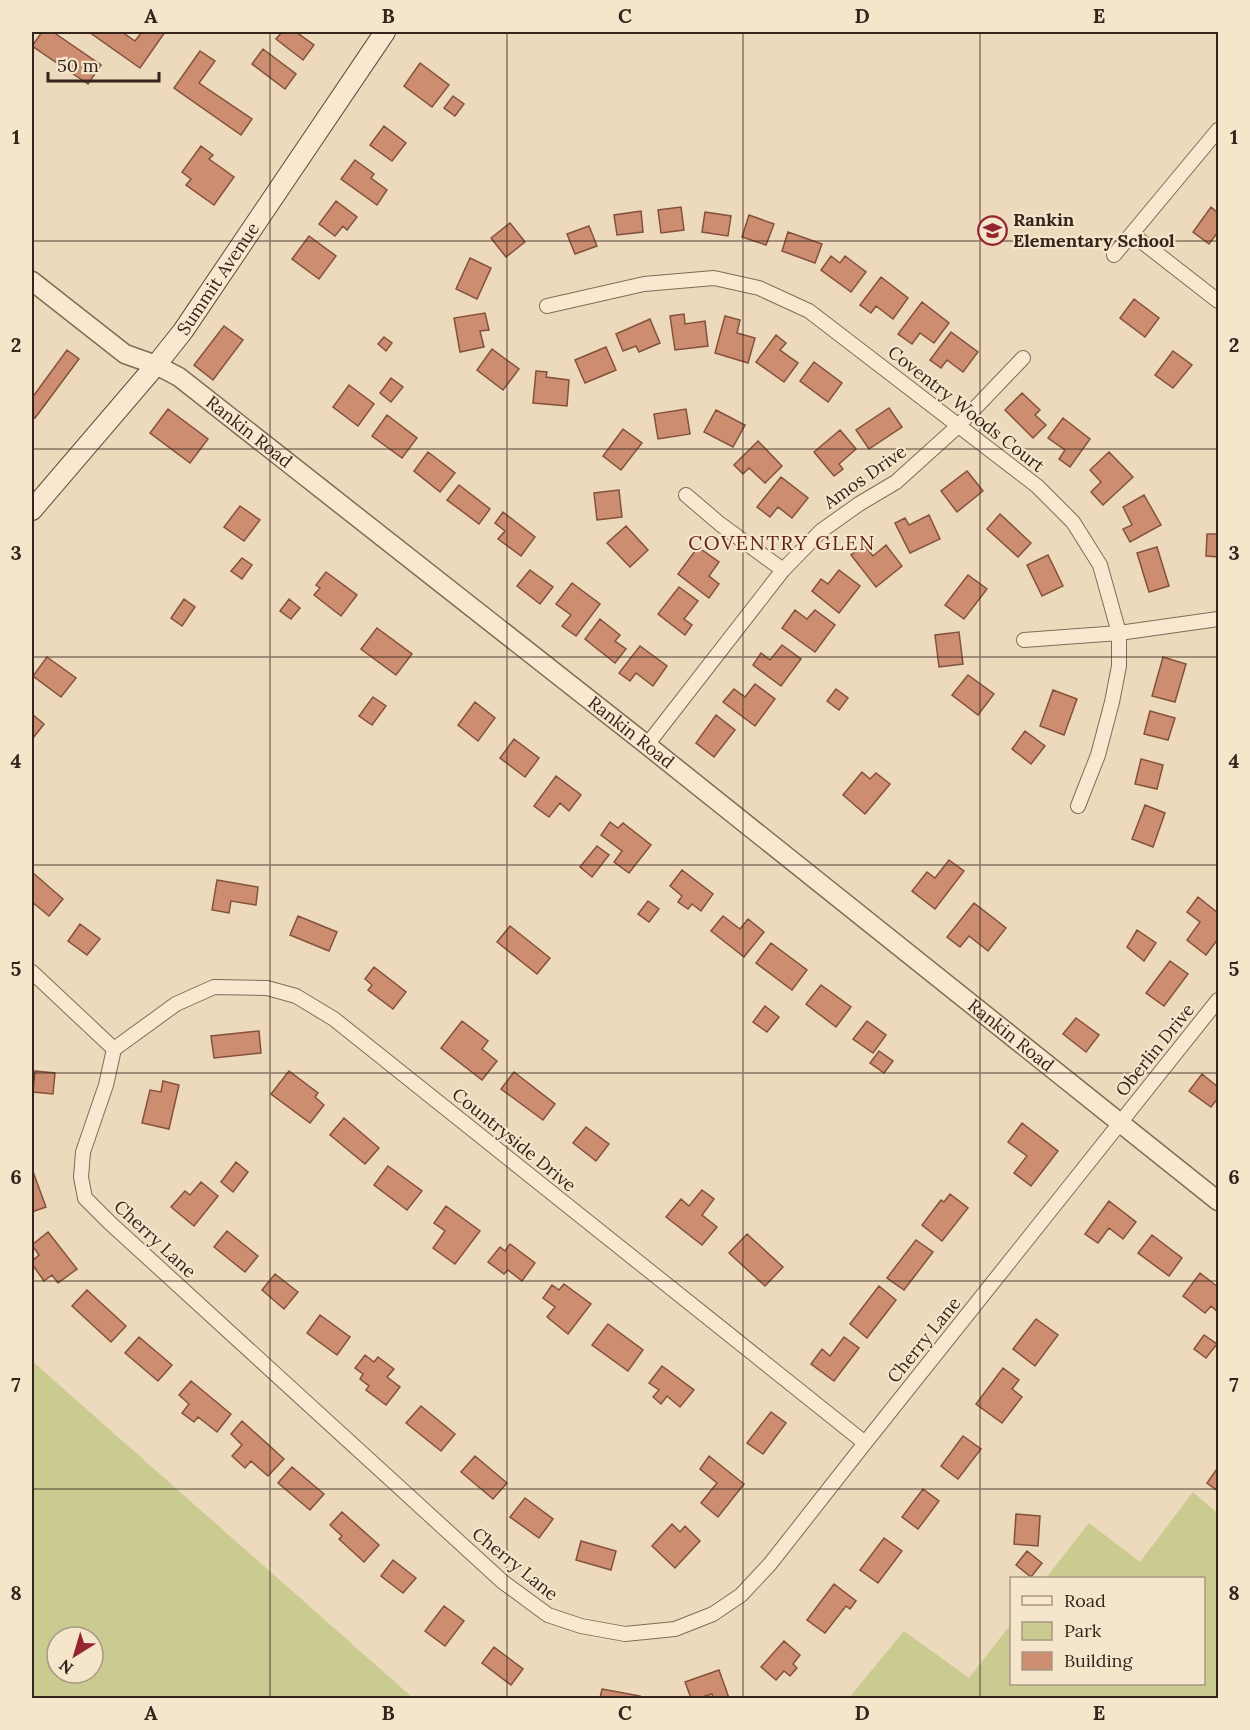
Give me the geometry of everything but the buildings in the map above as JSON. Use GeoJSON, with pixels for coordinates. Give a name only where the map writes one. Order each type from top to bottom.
{"type":"FeatureCollection","features":[{"type":"Feature","properties":{"kind":"main road","name":"Summit Avenue"},"geometry":{"type":"LineString","coordinates":[[32,510],[156,365],[183,330],[385,32]]}},
{"type":"Feature","properties":{"kind":"street"},"geometry":{"type":"LineString","coordinates":[[1114,255],[1218,130]]}},
{"type":"Feature","properties":{"kind":"street"},"geometry":{"type":"LineString","coordinates":[[1132,234],[1218,301]]}},
{"type":"Feature","properties":{"kind":"street","name":"Coventry Woods Court"},"geometry":{"type":"LineString","coordinates":[[547,306],[644,284],[714,278],[759,288],[809,311],[1037,486],[1073,522],[1100,565],[1119,633],[1119,666],[1112,702],[1098,755],[1078,806]]}},
{"type":"Feature","properties":{"kind":"street","name":"Rankin Road"},"geometry":{"type":"LineString","coordinates":[[32,281],[125,354],[156,365],[179,377],[647,745],[1218,1202]]}},
{"type":"Feature","properties":{"kind":"street","name":"Amos Drive"},"geometry":{"type":"LineString","coordinates":[[647,745],[783,570],[820,531],[859,504],[897,482],[958,426],[1023,358]]}},
{"type":"Feature","properties":{"kind":"street"},"geometry":{"type":"LineString","coordinates":[[686,495],[720,524],[783,570]]}},
{"type":"Feature","properties":{"kind":"street"},"geometry":{"type":"LineString","coordinates":[[1024,640],[1119,633],[1218,619]]}},
{"type":"Feature","properties":{"kind":"street"},"geometry":{"type":"LineString","coordinates":[[32,972],[114,1049]]}},
{"type":"Feature","properties":{"kind":"street","name":"Countryside Drive"},"geometry":{"type":"LineString","coordinates":[[114,1049],[176,1004],[214,987],[267,988],[296,996],[334,1019],[864,1443]]}},
{"type":"Feature","properties":{"kind":"street","name":"Oberlin Drive"},"geometry":{"type":"LineString","coordinates":[[1120,1123],[1218,1000]]}},
{"type":"Feature","properties":{"kind":"street","name":"Cherry Lane"},"geometry":{"type":"LineString","coordinates":[[114,1049],[106,1085],[83,1152],[81,1177],[85,1198],[495,1574],[548,1615],[581,1626],[625,1634],[675,1629],[713,1614],[741,1594],[770,1564],[1120,1123]]}},
{"type":"Feature","properties":{"kind":"green space"},"geometry":{"type":"Polygon","coordinates":[[[32,1361],[413,1698],[32,1698],[32,1361]]]}},
{"type":"Feature","properties":{"kind":"green space"},"geometry":{"type":"Polygon","coordinates":[[[1193,1492],[1216,1512],[1218,1511],[1218,1698],[849,1698],[904,1631],[969,1678],[1010,1625],[1010,1685],[1205,1685],[1205,1577],[1047,1577],[1089,1523],[1140,1562],[1193,1492]]]}},
{"type":"Feature","properties":{"kind":"place","name":"Rankin Elementary School"},"geometry":{"type":"Point","coordinates":[992,230]}},
{"type":"Feature","properties":{"kind":"district","name":"COVENTRY GLEN"},"geometry":{"type":"Point","coordinates":[782,543]}}]}
